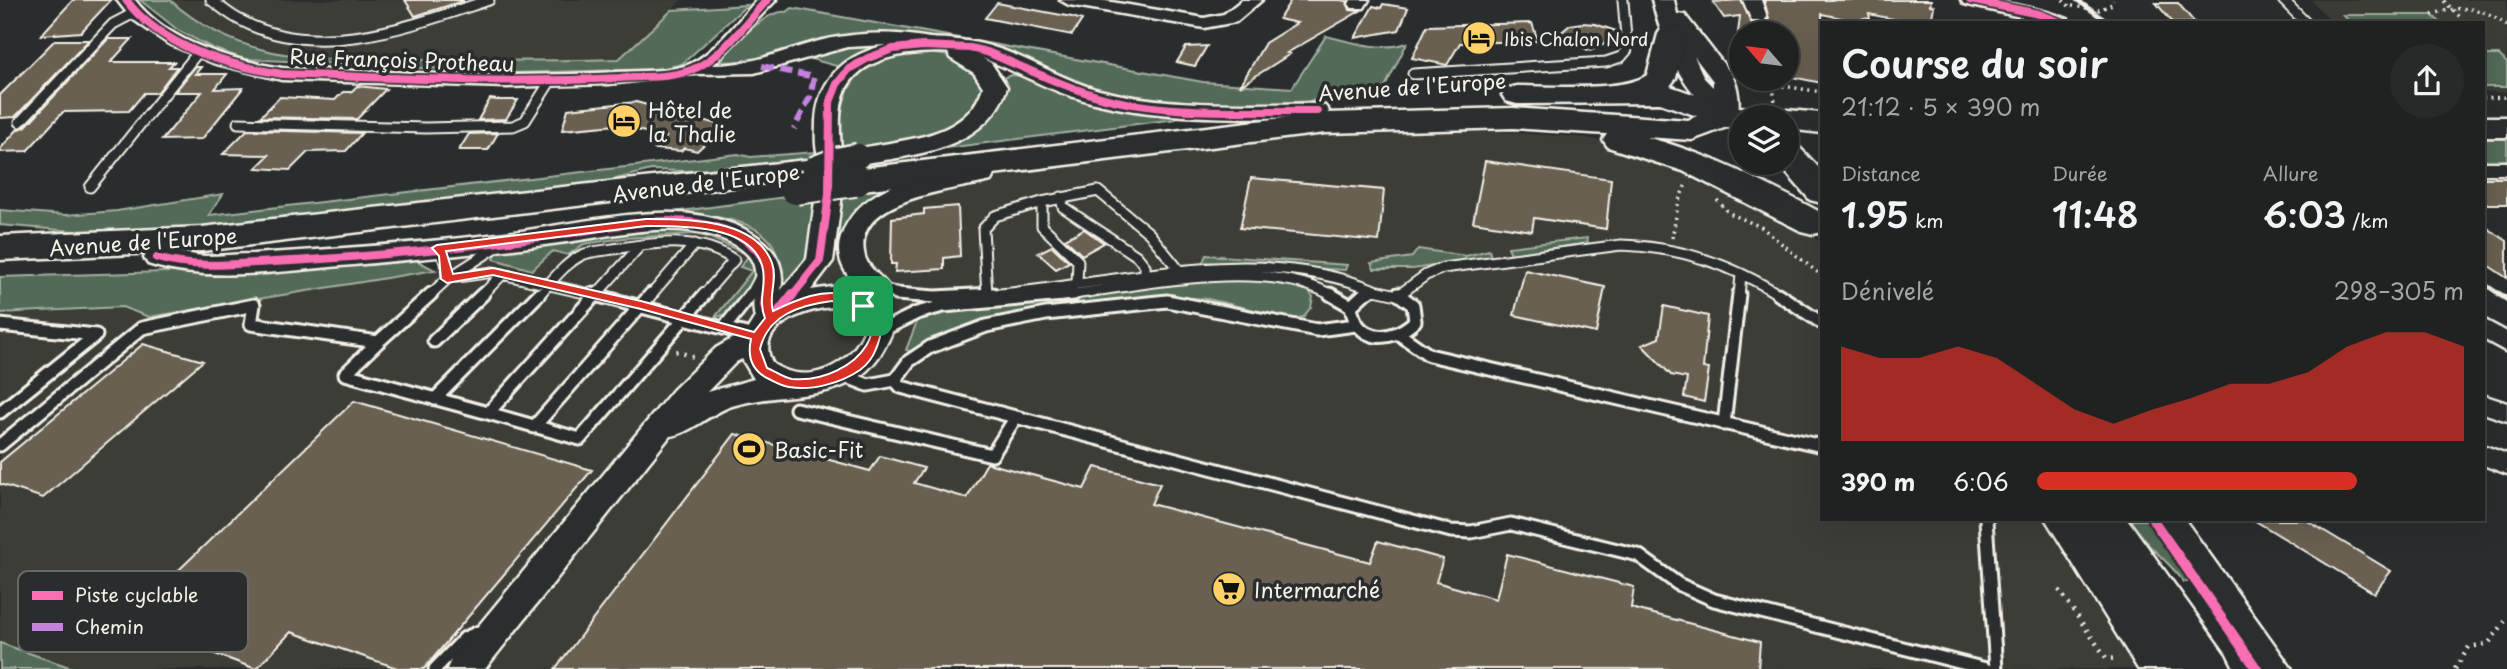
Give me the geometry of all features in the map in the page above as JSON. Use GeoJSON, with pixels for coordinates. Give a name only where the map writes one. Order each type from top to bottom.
{"type":"FeatureCollection","features":[{"type":"Feature","properties":{"kind":"main road"},"geometry":{"type":"LineString","coordinates":[[1617,92],[1646,90],[1656,84],[1661,78],[1672,34]]}},
{"type":"Feature","properties":{"kind":"main road","name":"Avenue de l'Europe"},"geometry":{"type":"LineString","coordinates":[[0,248],[202,239],[831,172],[1432,99],[1617,92],[1663,94],[1729,116]]}},
{"type":"Feature","properties":{"kind":"main road"},"geometry":{"type":"LineString","coordinates":[[1799,116],[1820,122]]}},
{"type":"Feature","properties":{"kind":"main road"},"geometry":{"type":"LineString","coordinates":[[1513,118],[1537,128],[1627,142],[1666,153],[1817,227]]}},
{"type":"Feature","properties":{"kind":"main road","name":"Avenue de l'Europe"},"geometry":{"type":"LineString","coordinates":[[0,267],[158,258],[504,223],[831,172],[1112,148],[1325,123],[1513,118],[1692,130],[1729,119]]}},
{"type":"Feature","properties":{"kind":"main road"},"geometry":{"type":"LineString","coordinates":[[2485,127],[2507,127]]}},
{"type":"Feature","properties":{"kind":"main road"},"geometry":{"type":"LineString","coordinates":[[1799,166],[1820,190]]}},
{"type":"Feature","properties":{"kind":"main road"},"geometry":{"type":"LineString","coordinates":[[1765,175],[1817,227]]}},
{"type":"Feature","properties":{"kind":"main road"},"geometry":{"type":"LineString","coordinates":[[2068,521],[2163,669]]}},
{"type":"Feature","properties":{"kind":"main road"},"geometry":{"type":"LineString","coordinates":[[2106,521],[2209,669]]}},
{"type":"Feature","properties":{"kind":"street"},"geometry":{"type":"LineString","coordinates":[[697,68],[714,55],[767,0]]}},
{"type":"Feature","properties":{"kind":"street"},"geometry":{"type":"LineString","coordinates":[[1069,0],[1204,23],[1230,18],[1253,0]]}},
{"type":"Feature","properties":{"kind":"street"},"geometry":{"type":"LineString","coordinates":[[1970,0],[2056,21]]}},
{"type":"Feature","properties":{"kind":"street"},"geometry":{"type":"LineString","coordinates":[[1664,2],[1672,34],[1694,81],[1729,113]]}},
{"type":"Feature","properties":{"kind":"street"},"geometry":{"type":"LineString","coordinates":[[1664,2],[1724,80],[1731,105]]}},
{"type":"Feature","properties":{"kind":"street","name":"Rue François Protheau"},"geometry":{"type":"LineString","coordinates":[[130,6],[164,33],[200,51],[252,70],[282,74],[551,80],[654,75],[697,68],[722,70],[762,66],[833,44],[857,40],[905,40],[940,45]]}},
{"type":"Feature","properties":{"kind":"street"},"geometry":{"type":"LineString","coordinates":[[793,396],[763,371],[756,361],[754,349],[768,323],[820,261],[831,172],[830,102],[837,83],[849,69],[868,58],[893,49],[940,45],[987,52],[1099,97],[1171,108],[1317,111]]}},
{"type":"Feature","properties":{"kind":"street"},"geometry":{"type":"LineString","coordinates":[[831,172],[961,131],[978,120],[988,109],[995,87],[983,68],[973,60],[940,45]]}},
{"type":"Feature","properties":{"kind":"street"},"geometry":{"type":"LineString","coordinates":[[636,457],[673,424],[703,404],[727,395],[793,396],[814,383],[842,375],[868,356],[878,332],[851,255],[851,243],[861,221],[884,201],[923,185],[947,179],[1073,162],[1112,148]]}},
{"type":"Feature","properties":{"kind":"street"},"geometry":{"type":"LineString","coordinates":[[2485,168],[2507,168]]}},
{"type":"Feature","properties":{"kind":"street"},"geometry":{"type":"LineString","coordinates":[[158,258],[170,262],[206,265],[505,242],[646,223],[696,223],[740,236],[761,251],[770,277],[765,304],[768,323]]}},
{"type":"Feature","properties":{"kind":"street"},"geometry":{"type":"LineString","coordinates":[[820,261],[865,299]]}},
{"type":"Feature","properties":{"kind":"street"},"geometry":{"type":"LineString","coordinates":[[464,669],[700,379],[726,355],[803,301],[817,298],[865,299]]}},
{"type":"Feature","properties":{"kind":"street"},"geometry":{"type":"LineString","coordinates":[[2485,328],[2507,345]]}},
{"type":"Feature","properties":{"kind":"street"},"geometry":{"type":"LineString","coordinates":[[2485,405],[2507,412]]}},
{"type":"Feature","properties":{"kind":"street"},"geometry":{"type":"LineString","coordinates":[[2485,456],[2507,464]]}},
{"type":"Feature","properties":{"kind":"street"},"geometry":{"type":"LineString","coordinates":[[2172,521],[2278,669]]}},
{"type":"Feature","properties":{"kind":"lane"},"geometry":{"type":"LineString","coordinates":[[211,0],[268,32],[309,40],[367,35],[397,29],[489,0]]}},
{"type":"Feature","properties":{"kind":"lane"},"geometry":{"type":"LineString","coordinates":[[1413,74],[1606,62],[1621,57],[1627,50],[1623,0]]}},
{"type":"Feature","properties":{"kind":"lane"},"geometry":{"type":"LineString","coordinates":[[2283,0],[2304,21]]}},
{"type":"Feature","properties":{"kind":"lane","name":"Rue François Protheau"},"geometry":{"type":"LineString","coordinates":[[20,122],[130,6]]}},
{"type":"Feature","properties":{"kind":"lane"},"geometry":{"type":"LineString","coordinates":[[90,187],[200,51]]}},
{"type":"Feature","properties":{"kind":"lane"},"geometry":{"type":"LineString","coordinates":[[237,123],[426,128],[513,126],[525,121],[551,80]]}},
{"type":"Feature","properties":{"kind":"lane"},"geometry":{"type":"LineString","coordinates":[[987,294],[984,229],[995,216],[1042,202],[1098,191],[1149,233],[1179,270]]}},
{"type":"Feature","properties":{"kind":"lane"},"geometry":{"type":"LineString","coordinates":[[1061,198],[1063,207],[1137,256],[1145,266],[1145,274]]}},
{"type":"Feature","properties":{"kind":"lane"},"geometry":{"type":"LineString","coordinates":[[1042,202],[1042,226],[1078,261],[1077,283]]}},
{"type":"Feature","properties":{"kind":"lane"},"geometry":{"type":"LineString","coordinates":[[435,399],[573,260],[584,254],[639,247],[702,244],[729,254],[734,260],[580,439],[534,427],[435,399],[345,373],[447,279],[505,242]]}},
{"type":"Feature","properties":{"kind":"lane"},"geometry":{"type":"LineString","coordinates":[[534,427],[695,244]]}},
{"type":"Feature","properties":{"kind":"lane"},"geometry":{"type":"LineString","coordinates":[[1400,294],[1435,270],[1590,247],[1623,245],[1670,249],[1706,259],[1781,295],[1820,322]]}},
{"type":"Feature","properties":{"kind":"lane"},"geometry":{"type":"LineString","coordinates":[[488,414],[639,247]]}},
{"type":"Feature","properties":{"kind":"lane"},"geometry":{"type":"LineString","coordinates":[[437,248],[444,255],[448,268],[447,279]]}},
{"type":"Feature","properties":{"kind":"lane"},"geometry":{"type":"LineString","coordinates":[[724,328],[749,297],[766,261]]}},
{"type":"Feature","properties":{"kind":"lane"},"geometry":{"type":"LineString","coordinates":[[865,299],[884,293],[905,296],[987,294],[1215,266],[1318,272],[1355,281],[1375,290],[1400,294],[1413,305],[1416,313],[1415,321],[1408,329],[1383,337],[1372,335],[1356,326],[1351,318],[1351,306],[1365,293],[1375,290]]}},
{"type":"Feature","properties":{"kind":"lane"},"geometry":{"type":"LineString","coordinates":[[447,279],[493,272],[641,305],[724,328],[768,323]]}},
{"type":"Feature","properties":{"kind":"lane"},"geometry":{"type":"LineString","coordinates":[[434,341],[503,274]]}},
{"type":"Feature","properties":{"kind":"lane"},"geometry":{"type":"LineString","coordinates":[[1724,424],[1741,275]]}},
{"type":"Feature","properties":{"kind":"lane"},"geometry":{"type":"LineString","coordinates":[[878,332],[916,313],[943,306],[1212,276],[1292,279],[1319,287],[1351,306]]}},
{"type":"Feature","properties":{"kind":"lane"},"geometry":{"type":"LineString","coordinates":[[842,375],[861,385],[876,387],[895,380],[909,361],[930,347],[986,326],[1046,314],[1167,301],[1317,330],[1356,326]]}},
{"type":"Feature","properties":{"kind":"lane"},"geometry":{"type":"LineString","coordinates":[[0,445],[142,328],[254,305],[251,324],[378,342]]}},
{"type":"Feature","properties":{"kind":"lane"},"geometry":{"type":"LineString","coordinates":[[0,325],[96,335],[0,411]]}},
{"type":"Feature","properties":{"kind":"lane"},"geometry":{"type":"LineString","coordinates":[[1399,334],[1429,355],[1820,446]]}},
{"type":"Feature","properties":{"kind":"lane"},"geometry":{"type":"LineString","coordinates":[[895,380],[901,387],[1451,531],[1464,533],[1511,524],[1637,555],[1678,584],[1714,600],[1986,669]]}},
{"type":"Feature","properties":{"kind":"lane"},"geometry":{"type":"LineString","coordinates":[[793,396],[992,455],[1016,417]]}},
{"type":"Feature","properties":{"kind":"lane"},"geometry":{"type":"LineString","coordinates":[[1986,521],[1996,669]]}},
{"type":"Feature","properties":{"kind":"lane"},"geometry":{"type":"LineString","coordinates":[[435,669],[462,639],[474,630],[498,627]]}},
{"type":"Feature","properties":{"kind":"path"},"geometry":{"type":"LineString","coordinates":[[2072,6],[2099,10],[2112,4],[2113,0]]}},
{"type":"Feature","properties":{"kind":"path"},"geometry":{"type":"LineString","coordinates":[[2444,1],[2460,17]]}},
{"type":"Feature","properties":{"kind":"path"},"geometry":{"type":"LineString","coordinates":[[2432,15],[2450,7],[2475,8],[2494,14],[2507,25]]}},
{"type":"Feature","properties":{"kind":"path"},"geometry":{"type":"LineString","coordinates":[[1774,105],[1773,86],[1820,92]]}},
{"type":"Feature","properties":{"kind":"path"},"geometry":{"type":"LineString","coordinates":[[2485,98],[2507,97]]}},
{"type":"Feature","properties":{"kind":"path"},"geometry":{"type":"LineString","coordinates":[[1670,249],[1679,200],[1686,184],[1693,179],[1715,178],[1722,207],[1761,227],[1820,274]]}},
{"type":"Feature","properties":{"kind":"path"},"geometry":{"type":"LineString","coordinates":[[2455,669],[2469,647],[2484,648],[2489,645],[2507,619]]}},
{"type":"Feature","properties":{"kind":"shaded area"},"geometry":{"type":"Polygon","coordinates":[[[170,0],[682,0],[619,59],[537,63],[372,60],[274,52],[218,33],[189,17],[170,0]]]}},
{"type":"Feature","properties":{"kind":"shaded area"},"geometry":{"type":"Polygon","coordinates":[[[2311,0],[2507,0],[2507,92],[2485,92],[2485,21],[2331,21],[2311,0]]]}},
{"type":"Feature","properties":{"kind":"shaded area"},"geometry":{"type":"Polygon","coordinates":[[[1347,132],[1501,132],[1587,138],[1655,154],[1781,213],[1820,242],[1820,521],[2055,521],[2095,602],[2136,669],[75,669],[26,652],[248,652],[248,571],[18,571],[18,649],[0,643],[0,313],[122,307],[149,317],[435,270],[454,250],[666,213],[915,181],[1056,169],[1347,132]]]}},
{"type":"Feature","properties":{"kind":"green space"},"geometry":{"type":"Polygon","coordinates":[[[140,0],[170,0],[205,26],[259,49],[306,57],[373,60],[619,59],[672,10],[747,5],[682,64],[660,69],[515,73],[245,59],[214,49],[179,31],[140,0]]]}},
{"type":"Feature","properties":{"kind":"green space"},"geometry":{"type":"Polygon","coordinates":[[[792,8],[1203,82],[1292,88],[1326,36],[1387,47],[1407,43],[1383,91],[1369,96],[1251,106],[1152,102],[1088,89],[999,51],[882,35],[749,61],[721,60],[742,37],[761,22],[792,8]]]}},
{"type":"Feature","properties":{"kind":"green space"},"geometry":{"type":"Polygon","coordinates":[[[2343,15],[2432,15],[2439,21],[2349,21],[2343,15]]]}},
{"type":"Feature","properties":{"kind":"green space"},"geometry":{"type":"Polygon","coordinates":[[[878,44],[875,49],[840,67],[807,58],[833,49],[878,44]]]}},
{"type":"Feature","properties":{"kind":"green space"},"geometry":{"type":"Polygon","coordinates":[[[915,52],[955,58],[977,73],[985,82],[977,111],[937,135],[898,145],[838,152],[841,112],[852,83],[875,63],[915,52]]]}},
{"type":"Feature","properties":{"kind":"green space"},"geometry":{"type":"Polygon","coordinates":[[[2485,55],[2499,55],[2507,63],[2507,87],[2485,87],[2485,55]]]}},
{"type":"Feature","properties":{"kind":"green space"},"geometry":{"type":"Polygon","coordinates":[[[1028,76],[1177,114],[1176,119],[914,152],[950,139],[1005,77],[1028,76]]]}},
{"type":"Feature","properties":{"kind":"green space"},"geometry":{"type":"Polygon","coordinates":[[[2485,139],[2507,139],[2507,162],[2485,162],[2485,139]]]}},
{"type":"Feature","properties":{"kind":"green space"},"geometry":{"type":"Polygon","coordinates":[[[815,152],[815,159],[687,171],[651,170],[585,187],[238,228],[97,233],[0,225],[0,210],[65,215],[117,211],[223,194],[209,215],[738,154],[750,157],[815,152]]]}},
{"type":"Feature","properties":{"kind":"green space"},"geometry":{"type":"Polygon","coordinates":[[[915,181],[890,192],[844,254],[839,255],[838,191],[915,181]]]}},
{"type":"Feature","properties":{"kind":"green space"},"geometry":{"type":"Polygon","coordinates":[[[816,193],[806,269],[783,290],[776,252],[769,240],[759,231],[729,219],[666,213],[816,193]]]}},
{"type":"Feature","properties":{"kind":"green space"},"geometry":{"type":"Polygon","coordinates":[[[657,226],[703,231],[745,247],[752,256],[754,267],[750,290],[743,300],[726,314],[715,317],[752,271],[740,267],[749,255],[708,237],[694,234],[624,238],[584,244],[568,255],[553,251],[532,270],[494,259],[497,251],[657,226]]]}},
{"type":"Feature","properties":{"kind":"green space"},"geometry":{"type":"Polygon","coordinates":[[[1587,238],[1588,243],[1511,254],[1508,247],[1587,238]]]}},
{"type":"Feature","properties":{"kind":"green space"},"geometry":{"type":"Polygon","coordinates":[[[1418,249],[1466,256],[1489,250],[1491,257],[1413,269],[1374,269],[1371,263],[1412,257],[1418,249]]]}},
{"type":"Feature","properties":{"kind":"green space"},"geometry":{"type":"Polygon","coordinates":[[[1206,255],[1347,265],[1345,270],[1203,262],[1206,255]]]}},
{"type":"Feature","properties":{"kind":"green space"},"geometry":{"type":"Polygon","coordinates":[[[412,258],[435,270],[149,317],[122,307],[0,313],[0,277],[199,271],[412,258]]]}},
{"type":"Feature","properties":{"kind":"green space"},"geometry":{"type":"Polygon","coordinates":[[[1203,280],[1278,280],[1307,288],[1313,297],[1311,307],[1303,317],[1292,319],[1208,299],[1159,296],[1014,314],[956,330],[912,352],[906,350],[918,319],[927,314],[1203,280]]]}},
{"type":"Feature","properties":{"kind":"green space"},"geometry":{"type":"Polygon","coordinates":[[[2127,521],[2148,521],[2192,582],[2184,582],[2127,521]]]}},
{"type":"Feature","properties":{"kind":"green space"},"geometry":{"type":"Polygon","coordinates":[[[0,643],[18,649],[18,652],[26,652],[75,669],[0,669],[0,643]]]}},
{"type":"Feature","properties":{"kind":"building"},"geometry":{"type":"Polygon","coordinates":[[[73,0],[111,0],[81,32],[41,35],[73,0]]]}},
{"type":"Feature","properties":{"kind":"building"},"geometry":{"type":"Polygon","coordinates":[[[405,0],[463,0],[463,1],[415,16],[405,0]]]}},
{"type":"Feature","properties":{"kind":"building"},"geometry":{"type":"Polygon","coordinates":[[[1291,0],[1347,1],[1350,10],[1360,11],[1287,53],[1290,54],[1240,86],[1265,43],[1297,23],[1279,19],[1291,0]]]}},
{"type":"Feature","properties":{"kind":"building"},"geometry":{"type":"Polygon","coordinates":[[[1741,0],[1751,21],[1739,21],[1740,16],[1724,18],[1713,2],[1741,0]]]}},
{"type":"Feature","properties":{"kind":"building"},"geometry":{"type":"Polygon","coordinates":[[[1764,0],[1931,0],[1930,5],[1934,6],[1931,21],[1902,21],[1869,14],[1870,19],[1855,21],[1822,14],[1820,83],[1799,78],[1799,21],[1767,21],[1769,19],[1764,0]]]}},
{"type":"Feature","properties":{"kind":"building"},"geometry":{"type":"Polygon","coordinates":[[[997,3],[1082,20],[1072,35],[985,18],[997,3]]]}},
{"type":"Feature","properties":{"kind":"building"},"geometry":{"type":"Polygon","coordinates":[[[2156,3],[2178,3],[2193,21],[2171,21],[2156,3]]]}},
{"type":"Feature","properties":{"kind":"building"},"geometry":{"type":"Polygon","coordinates":[[[1383,4],[1408,8],[1399,30],[1355,38],[1373,6],[1381,8],[1383,4]]]}},
{"type":"Feature","properties":{"kind":"building","name":"Ibis Chalon Nord"},"geometry":{"type":"Polygon","coordinates":[[[1532,23],[1538,41],[1460,43],[1447,65],[1412,58],[1427,26],[1532,23]]]}},
{"type":"Feature","properties":{"kind":"building"},"geometry":{"type":"Polygon","coordinates":[[[1595,24],[1619,32],[1619,37],[1590,51],[1557,36],[1570,25],[1595,24]]]}},
{"type":"Feature","properties":{"kind":"building"},"geometry":{"type":"Polygon","coordinates":[[[108,39],[132,39],[111,62],[174,62],[169,67],[177,67],[157,93],[144,93],[129,111],[63,112],[27,151],[0,152],[18,129],[25,127],[108,39]]]}},
{"type":"Feature","properties":{"kind":"building"},"geometry":{"type":"Polygon","coordinates":[[[55,40],[89,40],[15,117],[0,118],[0,95],[55,40]]]}},
{"type":"Feature","properties":{"kind":"building"},"geometry":{"type":"Polygon","coordinates":[[[1207,46],[1195,66],[1177,62],[1186,47],[1207,46]]]}},
{"type":"Feature","properties":{"kind":"building"},"geometry":{"type":"Polygon","coordinates":[[[195,67],[201,67],[195,74],[227,74],[215,89],[243,88],[202,139],[162,140],[202,92],[175,92],[195,67]]]}},
{"type":"Feature","properties":{"kind":"building"},"geometry":{"type":"Polygon","coordinates":[[[357,86],[386,89],[357,119],[260,117],[280,97],[335,100],[343,92],[351,92],[357,86]]]}},
{"type":"Feature","properties":{"kind":"building"},"geometry":{"type":"Polygon","coordinates":[[[490,99],[518,100],[506,119],[478,120],[490,99]]]}},
{"type":"Feature","properties":{"kind":"building","name":"Hôtel de la Thalie"},"geometry":{"type":"Polygon","coordinates":[[[636,102],[724,126],[697,151],[684,148],[681,151],[655,149],[666,137],[616,125],[562,130],[568,109],[636,102]]]}},
{"type":"Feature","properties":{"kind":"building"},"geometry":{"type":"Polygon","coordinates":[[[247,130],[362,133],[346,151],[308,152],[290,170],[256,168],[269,155],[223,154],[247,130]]]}},
{"type":"Feature","properties":{"kind":"building"},"geometry":{"type":"Polygon","coordinates":[[[498,133],[488,150],[459,150],[469,134],[498,133]]]}},
{"type":"Feature","properties":{"kind":"building"},"geometry":{"type":"Polygon","coordinates":[[[1485,161],[1611,179],[1606,229],[1534,218],[1532,231],[1473,222],[1485,161]]]}},
{"type":"Feature","properties":{"kind":"building"},"geometry":{"type":"Polygon","coordinates":[[[1251,178],[1384,190],[1379,241],[1240,228],[1251,178]]]}},
{"type":"Feature","properties":{"kind":"building"},"geometry":{"type":"Polygon","coordinates":[[[2485,178],[2507,178],[2507,204],[2485,204],[2485,178]]]}},
{"type":"Feature","properties":{"kind":"building"},"geometry":{"type":"Polygon","coordinates":[[[958,206],[960,256],[944,258],[944,269],[895,272],[896,264],[891,264],[892,218],[924,214],[924,209],[958,206]]]}},
{"type":"Feature","properties":{"kind":"building"},"geometry":{"type":"Polygon","coordinates":[[[2485,226],[2507,241],[2507,278],[2485,263],[2485,226]]]}},
{"type":"Feature","properties":{"kind":"building"},"geometry":{"type":"Polygon","coordinates":[[[1084,229],[1104,243],[1082,255],[1065,239],[1084,229]]]}},
{"type":"Feature","properties":{"kind":"building"},"geometry":{"type":"Polygon","coordinates":[[[1052,246],[1069,262],[1056,269],[1038,253],[1052,246]]]}},
{"type":"Feature","properties":{"kind":"building"},"geometry":{"type":"Polygon","coordinates":[[[1525,270],[1605,287],[1596,333],[1514,315],[1525,270]]]}},
{"type":"Feature","properties":{"kind":"building"},"geometry":{"type":"Polygon","coordinates":[[[1664,306],[1708,316],[1703,368],[1709,369],[1704,402],[1684,397],[1687,378],[1671,375],[1642,345],[1659,338],[1664,306]]]}},
{"type":"Feature","properties":{"kind":"building"},"geometry":{"type":"Polygon","coordinates":[[[143,344],[203,361],[43,498],[0,484],[0,462],[143,344]]]}},
{"type":"Feature","properties":{"kind":"building"},"geometry":{"type":"Polygon","coordinates":[[[354,401],[592,470],[424,669],[400,669],[291,632],[256,669],[210,652],[248,652],[248,571],[178,571],[354,401]]]}},
{"type":"Feature","properties":{"kind":"building"},"geometry":{"type":"Polygon","coordinates":[[[735,434],[870,471],[880,456],[924,468],[914,483],[967,498],[987,463],[1084,489],[1095,467],[1160,484],[1151,504],[1370,562],[1378,541],[1443,559],[1436,582],[1496,599],[1507,554],[1634,587],[1631,608],[1760,642],[1758,669],[555,669],[735,434]]]}},
{"type":"Feature","properties":{"kind":"building"},"geometry":{"type":"Polygon","coordinates":[[[2256,521],[2308,521],[2391,571],[2374,593],[2256,521]]]}},
{"type":"Feature","properties":{"kind":"railway"},"geometry":{"type":"LineString","coordinates":[[2077,0],[2106,21]]}},
{"type":"Feature","properties":{"kind":"railway"},"geometry":{"type":"LineString","coordinates":[[2485,284],[2500,295]]}},
{"type":"Feature","properties":{"kind":"railway"},"geometry":{"type":"LineString","coordinates":[[2500,295],[2507,299]]}},
{"type":"Feature","properties":{"kind":"marked path"},"geometry":{"type":"LineString","coordinates":[[762,66],[814,77],[810,97],[794,129]]}},
{"type":"Feature","properties":{"kind":"cycle path"},"geometry":{"type":"LineString","coordinates":[[126,0],[153,28],[173,40],[219,59],[264,71],[282,74],[499,81],[586,80],[665,75],[690,70],[716,54],[767,0]]}},
{"type":"Feature","properties":{"kind":"cycle path"},"geometry":{"type":"LineString","coordinates":[[1970,0],[2039,14],[2057,21]]}},
{"type":"Feature","properties":{"kind":"cycle path"},"geometry":{"type":"LineString","coordinates":[[777,314],[820,261],[829,194],[830,102],[837,84],[849,69],[868,58],[893,49],[923,46],[970,48],[987,52],[1099,97],[1171,108],[1317,111]]}},
{"type":"Feature","properties":{"kind":"cycle path"},"geometry":{"type":"LineString","coordinates":[[157,258],[170,262],[206,265],[305,260],[505,242],[646,223],[696,223],[740,236],[761,252],[770,277],[765,305],[770,319]]}},
{"type":"Feature","properties":{"kind":"cycle path"},"geometry":{"type":"LineString","coordinates":[[2154,521],[2257,669]]}},
{"type":"Feature","properties":{"kind":"place","name":"Ibis Chalon Nord"},"geometry":{"type":"Point","coordinates":[1479,38]}},
{"type":"Feature","properties":{"kind":"place","name":"Hôtel de la Thalie"},"geometry":{"type":"Point","coordinates":[624,121]}},
{"type":"Feature","properties":{"kind":"place","name":"Basic-Fit"},"geometry":{"type":"Point","coordinates":[749,449]}},
{"type":"Feature","properties":{"kind":"place","name":"Intermarché"},"geometry":{"type":"Point","coordinates":[1229,589]}},
{"type":"Feature","properties":{"kind":"route"},"geometry":{"type":"LineString","coordinates":[[863,306],[832,297],[803,301],[777,314],[762,328],[757,337],[641,305],[493,272],[447,279],[448,268],[444,255],[437,248],[505,242],[646,223],[696,223],[725,230],[752,244],[761,251],[766,261],[770,277],[765,304],[771,319],[762,328],[757,337],[754,349],[756,361],[763,371],[775,379],[789,383],[828,380],[842,375],[868,356],[878,332],[871,313],[863,306]]}}]}
